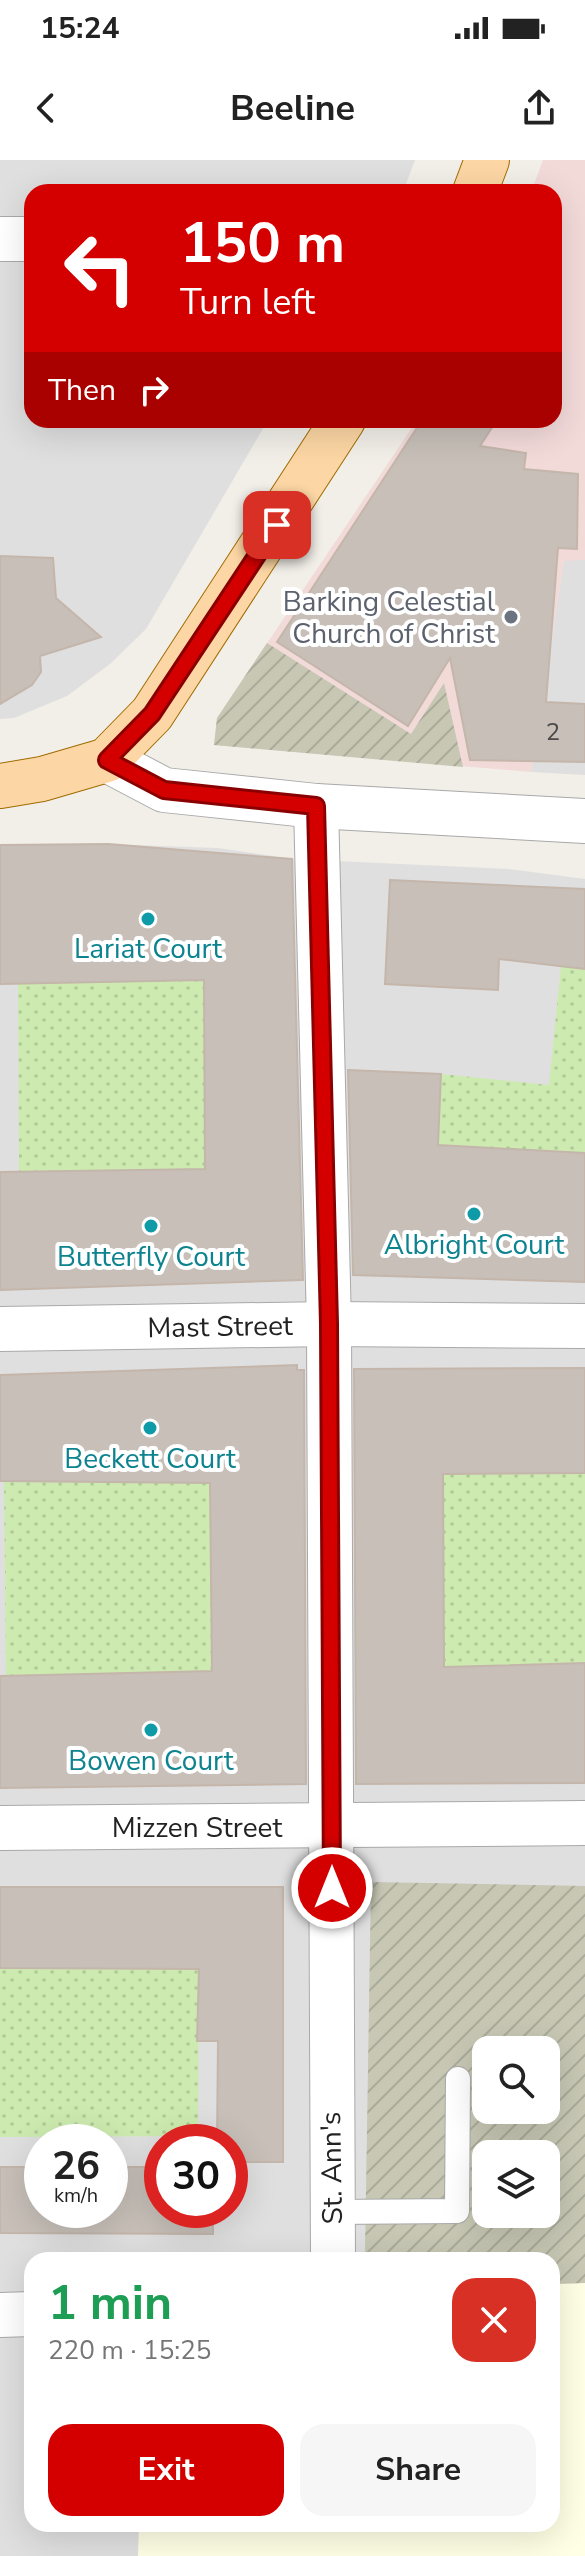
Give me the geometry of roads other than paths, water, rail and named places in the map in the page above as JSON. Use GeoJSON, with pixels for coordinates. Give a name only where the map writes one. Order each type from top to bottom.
{"type":"FeatureCollection","features":[{"type":"Feature","properties":{"kind":"main road"},"geometry":{"type":"LineString","coordinates":[[478,184],[487,160]]}},
{"type":"Feature","properties":{"kind":"main road"},"geometry":{"type":"LineString","coordinates":[[0,786],[42,779],[107,760],[152,714],[338,428]]}},
{"type":"Feature","properties":{"kind":"street"},"geometry":{"type":"LineString","coordinates":[[0,239],[24,239]]}},
{"type":"Feature","properties":{"kind":"street"},"geometry":{"type":"LineString","coordinates":[[107,760],[164,790],[316,806],[585,821]]}},
{"type":"Feature","properties":{"kind":"street","name":"St. Ann's"},"geometry":{"type":"LineString","coordinates":[[316,806],[329,1324],[333,2252]]}},
{"type":"Feature","properties":{"kind":"street","name":"Mast Street"},"geometry":{"type":"LineString","coordinates":[[0,1329],[329,1324],[585,1326]]}},
{"type":"Feature","properties":{"kind":"street","name":"Mizzen Street"},"geometry":{"type":"LineString","coordinates":[[0,1828],[585,1823]]}},
{"type":"Feature","properties":{"kind":"street"},"geometry":{"type":"LineString","coordinates":[[0,2315],[24,2314]]}},
{"type":"Feature","properties":{"kind":"lane"},"geometry":{"type":"LineString","coordinates":[[331,2212],[457,2211],[458,2079]]}},
{"type":"Feature","properties":{"kind":"place","name":"Barking Celestial Church of Christ"},"geometry":{"type":"Point","coordinates":[511,617]}},
{"type":"Feature","properties":{"kind":"place","name":"Lariat Court"},"geometry":{"type":"Point","coordinates":[148,919]}},
{"type":"Feature","properties":{"kind":"place","name":"Albright Court"},"geometry":{"type":"Point","coordinates":[474,1214]}},
{"type":"Feature","properties":{"kind":"place","name":"Butterfly Court"},"geometry":{"type":"Point","coordinates":[151,1226]}},
{"type":"Feature","properties":{"kind":"place","name":"Beckett Court"},"geometry":{"type":"Point","coordinates":[150,1428]}},
{"type":"Feature","properties":{"kind":"place","name":"Bowen Court"},"geometry":{"type":"Point","coordinates":[151,1730]}}]}
